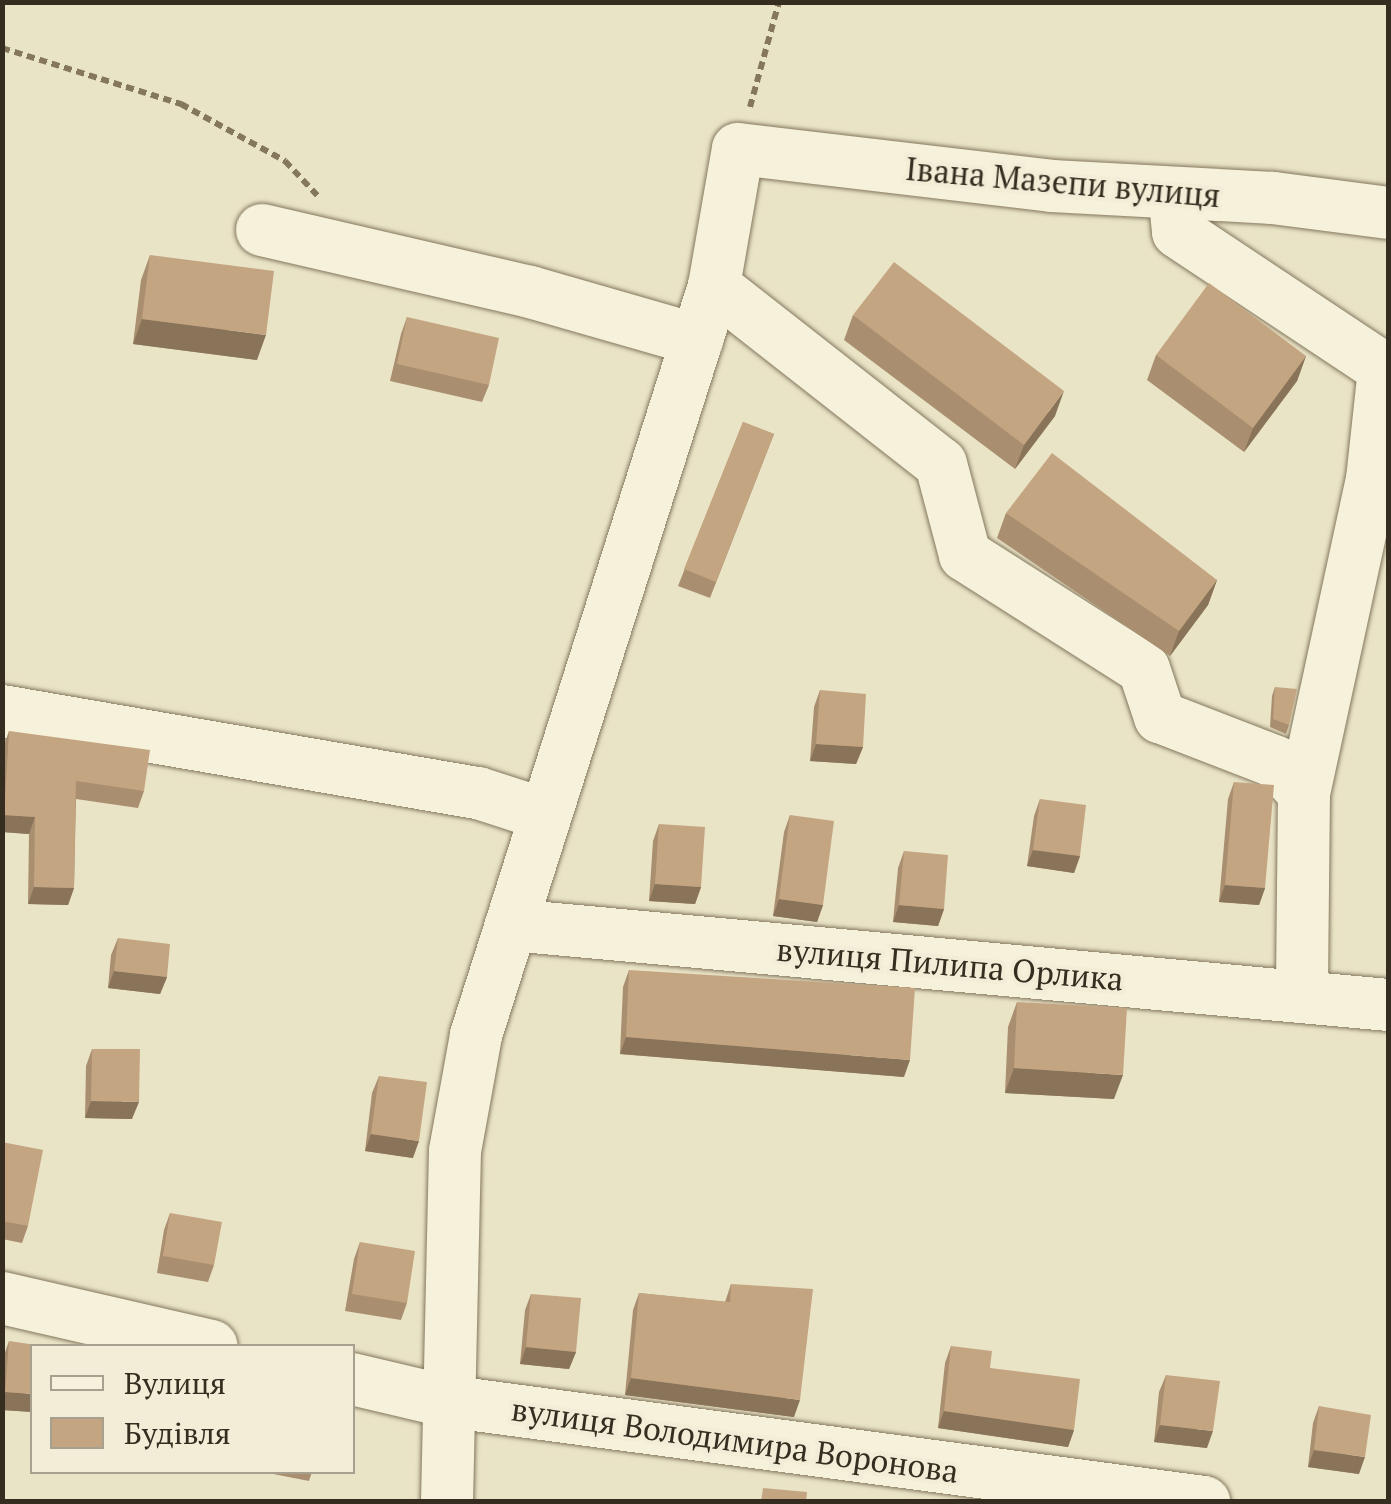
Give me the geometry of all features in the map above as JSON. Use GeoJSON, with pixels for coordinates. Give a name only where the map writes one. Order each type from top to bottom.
{"type":"FeatureCollection","features":[{"type":"Feature","properties":{"kind":"street","name":"Івана Мазепи вулиця"},"geometry":{"type":"LineString","coordinates":[[738,149],[1052,186],[1388,213]]}},
{"type":"Feature","properties":{"kind":"street"},"geometry":{"type":"LineString","coordinates":[[447,1502],[445,1401],[455,1151],[476,1035],[714,286],[738,149]]}},
{"type":"Feature","properties":{"kind":"street"},"geometry":{"type":"LineString","coordinates":[[1174,193],[1178,232],[1384,369],[1372,478],[1304,793],[1302,995]]}},
{"type":"Feature","properties":{"kind":"street"},"geometry":{"type":"LineString","coordinates":[[262,230],[530,292],[697,340]]}},
{"type":"Feature","properties":{"kind":"street"},"geometry":{"type":"LineString","coordinates":[[714,286],[941,464],[965,555],[1144,669],[1160,717],[1276,762],[1304,793]]}},
{"type":"Feature","properties":{"kind":"street"},"geometry":{"type":"LineString","coordinates":[[2,711],[478,792],[546,815]]}},
{"type":"Feature","properties":{"kind":"street","name":"вулиця Пилипа Орлика"},"geometry":{"type":"LineString","coordinates":[[511,925],[1388,1005]]}},
{"type":"Feature","properties":{"kind":"street"},"geometry":{"type":"LineString","coordinates":[[2,1298],[203,1344]]}},
{"type":"Feature","properties":{"kind":"street","name":"вулиця Володимира Воронова"},"geometry":{"type":"LineString","coordinates":[[355,1381],[445,1401],[1204,1502]]}},
{"type":"Feature","properties":{"kind":"path"},"geometry":{"type":"LineString","coordinates":[[738,149],[780,2]]}},
{"type":"Feature","properties":{"kind":"path"},"geometry":{"type":"LineString","coordinates":[[2,48],[181,104],[285,161],[323,202]]}},
{"type":"Feature","properties":{"kind":"building"},"geometry":{"type":"Polygon","coordinates":[[[150,255],[274,271],[266,335],[142,319],[150,255]]]}},
{"type":"Feature","properties":{"kind":"building"},"geometry":{"type":"Polygon","coordinates":[[[894,262],[1064,391],[1024,445],[853,315],[894,262]]]}},
{"type":"Feature","properties":{"kind":"building"},"geometry":{"type":"Polygon","coordinates":[[[1209,283],[1306,356],[1253,428],[1156,355],[1209,283]]]}},
{"type":"Feature","properties":{"kind":"building"},"geometry":{"type":"Polygon","coordinates":[[[407,317],[499,338],[489,385],[397,364],[407,317]]]}},
{"type":"Feature","properties":{"kind":"building"},"geometry":{"type":"Polygon","coordinates":[[[743,422],[774,434],[716,582],[684,569],[743,422]]]}},
{"type":"Feature","properties":{"kind":"building"},"geometry":{"type":"Polygon","coordinates":[[[1052,453],[1217,580],[1179,631],[1006,513],[1052,453]]]}},
{"type":"Feature","properties":{"kind":"building"},"geometry":{"type":"Polygon","coordinates":[[[1275,687],[1297,689],[1289,725],[1273,719],[1275,687]]]}},
{"type":"Feature","properties":{"kind":"building"},"geometry":{"type":"Polygon","coordinates":[[[820,690],[866,694],[863,747],[816,744],[820,690]]]}},
{"type":"Feature","properties":{"kind":"building"},"geometry":{"type":"Polygon","coordinates":[[[9,731],[150,750],[144,791],[76,781],[74,888],[34,887],[35,817],[4,815],[9,731]]]}},
{"type":"Feature","properties":{"kind":"building"},"geometry":{"type":"Polygon","coordinates":[[[1234,782],[1274,785],[1265,888],[1225,885],[1234,782]]]}},
{"type":"Feature","properties":{"kind":"building"},"geometry":{"type":"Polygon","coordinates":[[[1040,799],[1086,805],[1080,856],[1033,850],[1040,799]]]}},
{"type":"Feature","properties":{"kind":"building"},"geometry":{"type":"Polygon","coordinates":[[[790,815],[834,821],[823,905],[779,899],[790,815]]]}},
{"type":"Feature","properties":{"kind":"building"},"geometry":{"type":"Polygon","coordinates":[[[659,824],[705,827],[701,887],[655,884],[659,824]]]}},
{"type":"Feature","properties":{"kind":"building"},"geometry":{"type":"Polygon","coordinates":[[[904,851],[948,855],[944,909],[899,905],[904,851]]]}},
{"type":"Feature","properties":{"kind":"building"},"geometry":{"type":"Polygon","coordinates":[[[118,938],[170,944],[167,977],[114,971],[118,938]]]}},
{"type":"Feature","properties":{"kind":"building"},"geometry":{"type":"Polygon","coordinates":[[[629,970],[915,988],[910,1060],[626,1037],[629,970]]]}},
{"type":"Feature","properties":{"kind":"building"},"geometry":{"type":"Polygon","coordinates":[[[1017,1002],[1127,1008],[1123,1075],[1014,1068],[1017,1002]]]}},
{"type":"Feature","properties":{"kind":"building"},"geometry":{"type":"Polygon","coordinates":[[[92,1049],[140,1049],[139,1102],[91,1101],[92,1049]]]}},
{"type":"Feature","properties":{"kind":"building"},"geometry":{"type":"Polygon","coordinates":[[[379,1076],[427,1082],[419,1141],[371,1134],[379,1076]]]}},
{"type":"Feature","properties":{"kind":"building"},"geometry":{"type":"Polygon","coordinates":[[[2,1142],[43,1150],[28,1226],[2,1221],[2,1142]]]}},
{"type":"Feature","properties":{"kind":"building"},"geometry":{"type":"Polygon","coordinates":[[[170,1213],[222,1222],[214,1265],[163,1256],[170,1213]]]}},
{"type":"Feature","properties":{"kind":"building"},"geometry":{"type":"Polygon","coordinates":[[[360,1242],[415,1251],[407,1303],[352,1294],[360,1242]]]}},
{"type":"Feature","properties":{"kind":"building"},"geometry":{"type":"Polygon","coordinates":[[[731,1284],[813,1289],[800,1400],[631,1378],[639,1293],[730,1302],[731,1284]]]}},
{"type":"Feature","properties":{"kind":"building"},"geometry":{"type":"Polygon","coordinates":[[[531,1294],[581,1298],[576,1352],[526,1347],[531,1294]]]}},
{"type":"Feature","properties":{"kind":"building"},"geometry":{"type":"Polygon","coordinates":[[[9,1341],[30,1344],[30,1394],[5,1392],[9,1341]]]}},
{"type":"Feature","properties":{"kind":"building"},"geometry":{"type":"Polygon","coordinates":[[[951,1346],[992,1351],[990,1368],[1080,1379],[1074,1430],[944,1411],[951,1346]]]}},
{"type":"Feature","properties":{"kind":"building"},"geometry":{"type":"Polygon","coordinates":[[[1166,1375],[1220,1381],[1213,1431],[1160,1425],[1166,1375]]]}},
{"type":"Feature","properties":{"kind":"building"},"geometry":{"type":"Polygon","coordinates":[[[1319,1406],[1371,1415],[1365,1457],[1314,1450],[1319,1406]]]}},
{"type":"Feature","properties":{"kind":"building"},"geometry":{"type":"Polygon","coordinates":[[[763,1488],[807,1492],[806,1502],[761,1502],[763,1488]]]}}]}
